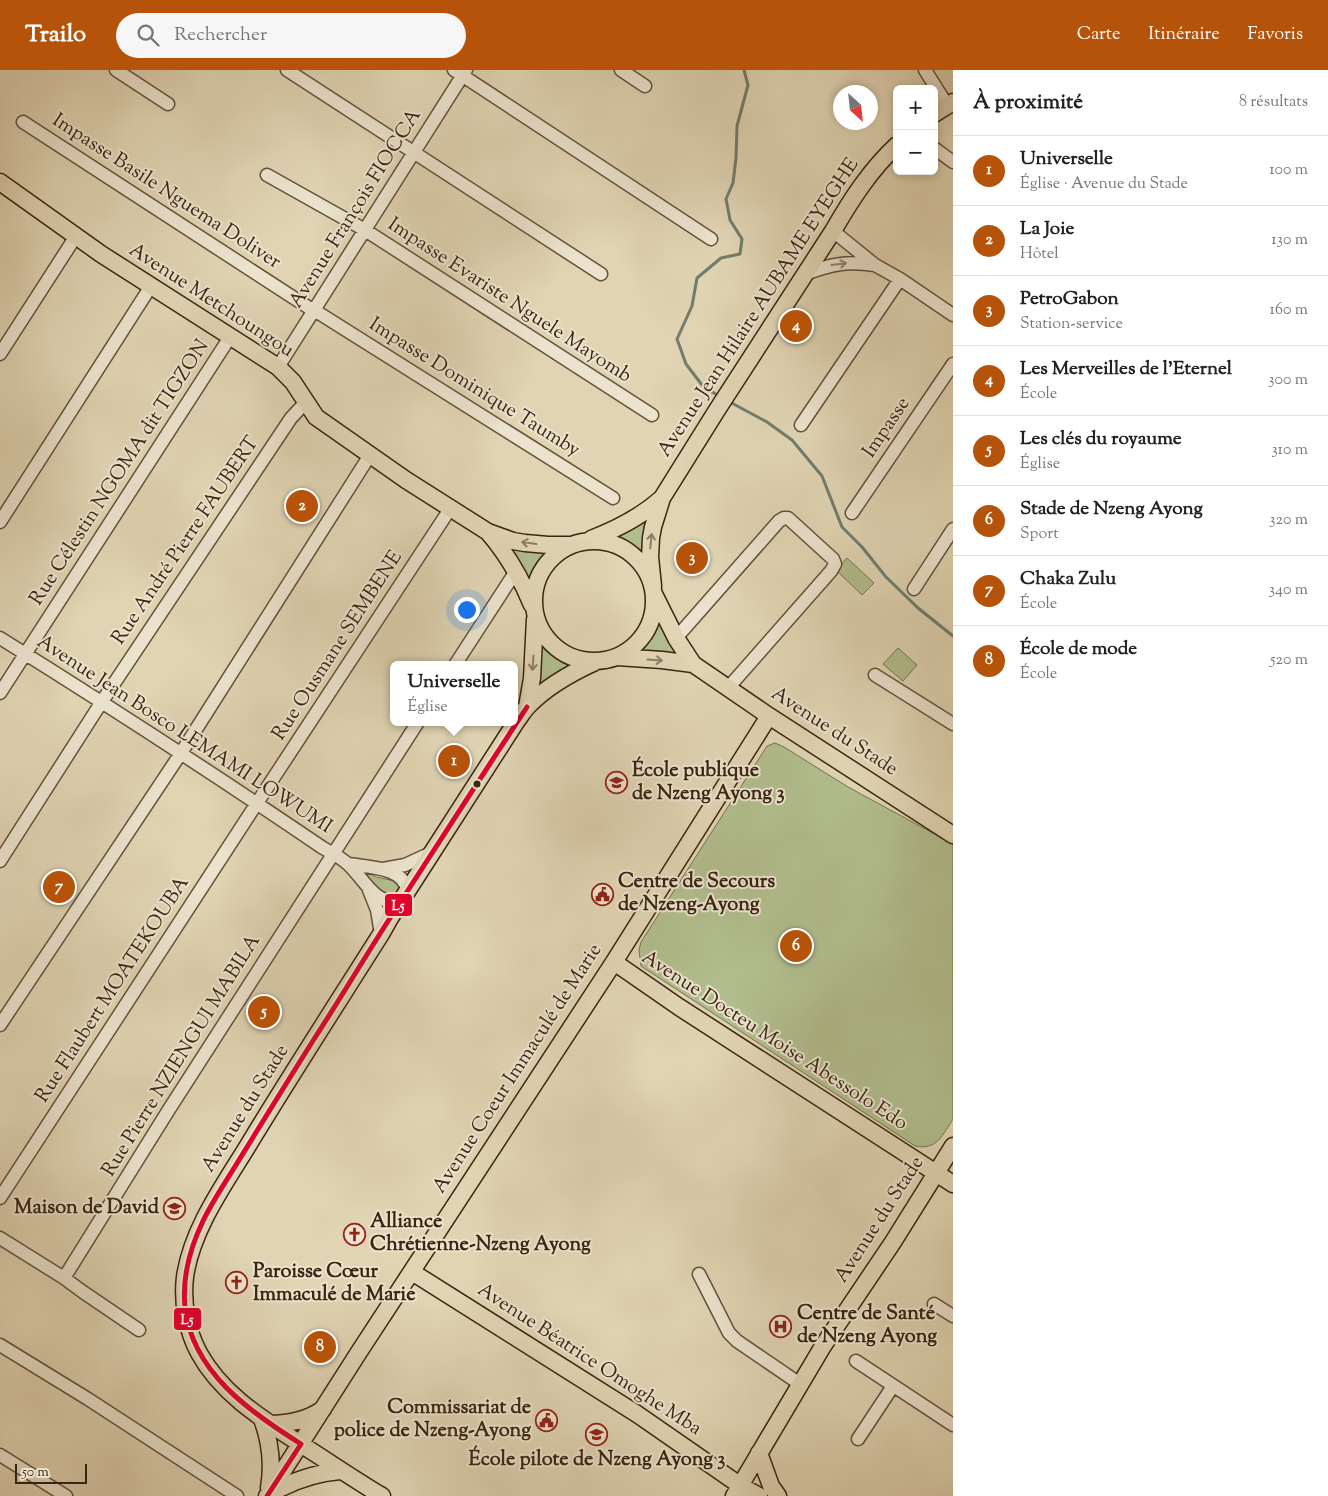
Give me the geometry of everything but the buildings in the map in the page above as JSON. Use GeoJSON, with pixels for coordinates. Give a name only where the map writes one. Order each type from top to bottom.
{"type":"FeatureCollection","features":[{"type":"Feature","properties":{"kind":"main road","name":"Avenue Jean Hilaire AUBAME EYEGHE"},"geometry":{"type":"LineString","coordinates":[[662,498],[849,205],[870,174],[893,149]]}},
{"type":"Feature","properties":{"kind":"main road","name":"Avenue Metchoungou"},"geometry":{"type":"LineString","coordinates":[[0,182],[151,286],[278,367],[293,382],[316,417],[450,509],[488,532]]}},
{"type":"Feature","properties":{"kind":"main road"},"geometry":{"type":"LineString","coordinates":[[527,707],[532,678],[534,589],[542,570],[554,556],[578,543],[615,530],[662,498]]}},
{"type":"Feature","properties":{"kind":"main road"},"geometry":{"type":"LineString","coordinates":[[488,532],[500,545],[523,584],[544,636],[558,650],[575,659],[595,662],[606,661],[634,647],[646,632],[653,614],[654,590],[650,562],[651,538],[662,498]]}},
{"type":"Feature","properties":{"kind":"main road"},"geometry":{"type":"LineString","coordinates":[[488,532],[513,541],[548,546],[603,541],[620,546],[634,556],[645,568],[676,638],[693,664]]}},
{"type":"Feature","properties":{"kind":"main road"},"geometry":{"type":"LineString","coordinates":[[616,657],[693,664]]}},
{"type":"Feature","properties":{"kind":"main road"},"geometry":{"type":"LineString","coordinates":[[527,707],[554,685],[595,662]]}},
{"type":"Feature","properties":{"kind":"main road","name":"Avenue du Stade"},"geometry":{"type":"LineString","coordinates":[[693,664],[769,716],[953,835]]}},
{"type":"Feature","properties":{"kind":"main road","name":"Avenue du Stade"},"geometry":{"type":"LineString","coordinates":[[518,721],[527,707]]}},
{"type":"Feature","properties":{"kind":"main road","name":"Avenue Coeur Immaculé de Marie"},"geometry":{"type":"LineString","coordinates":[[268,1495],[614,962],[769,716]]}},
{"type":"Feature","properties":{"kind":"main road","name":"Avenue du Stade"},"geometry":{"type":"LineString","coordinates":[[382,1496],[266,1422],[235,1397],[219,1381],[204,1361],[192,1339],[185,1299],[185,1277],[194,1242],[204,1219],[283,1088],[431,853],[515,726]]}},
{"type":"Feature","properties":{"kind":"main road","name":"Avenue Docteu Moise Abessolo Edo"},"geometry":{"type":"LineString","coordinates":[[614,962],[686,1011],[953,1184]]}},
{"type":"Feature","properties":{"kind":"main road","name":"Avenue du Stade"},"geometry":{"type":"LineString","coordinates":[[734,1493],[823,1346],[893,1242],[953,1146]]}},
{"type":"Feature","properties":{"kind":"main road","name":"Avenue Béatrice Omoghe Mba"},"geometry":{"type":"LineString","coordinates":[[412,1272],[637,1414],[717,1468],[734,1493],[759,1496]]}},
{"type":"Feature","properties":{"kind":"main road"},"geometry":{"type":"LineString","coordinates":[[318,1412],[321,1413],[315,1434],[317,1442],[336,1467],[284,1486],[268,1495],[272,1462],[266,1422],[283,1424],[303,1419],[318,1412]]}},
{"type":"Feature","properties":{"kind":"main road"},"geometry":{"type":"LineString","coordinates":[[717,1468],[728,1471],[740,1470],[748,1467],[759,1453]]}},
{"type":"Feature","properties":{"kind":"main road"},"geometry":{"type":"LineString","coordinates":[[759,1453],[770,1486],[778,1496]]}},
{"type":"Feature","properties":{"kind":"street"},"geometry":{"type":"LineString","coordinates":[[116,70],[168,104]]}},
{"type":"Feature","properties":{"kind":"street"},"geometry":{"type":"LineString","coordinates":[[287,70],[601,274]]}},
{"type":"Feature","properties":{"kind":"street"},"geometry":{"type":"LineString","coordinates":[[621,70],[646,86]]}},
{"type":"Feature","properties":{"kind":"street"},"geometry":{"type":"LineString","coordinates":[[925,70],[945,107]]}},
{"type":"Feature","properties":{"kind":"street"},"geometry":{"type":"LineString","coordinates":[[461,72],[711,239]]}},
{"type":"Feature","properties":{"kind":"street","name":"Avenue François FIOCCA"},"geometry":{"type":"LineString","coordinates":[[278,367],[413,153],[461,72]]}},
{"type":"Feature","properties":{"kind":"street","name":"Impasse Basile Nguema Doliver"},"geometry":{"type":"LineString","coordinates":[[23,122],[314,310]]}},
{"type":"Feature","properties":{"kind":"street"},"geometry":{"type":"LineString","coordinates":[[938,151],[953,162]]}},
{"type":"Feature","properties":{"kind":"street","name":"Impasse Evariste Nguele Mayomb"},"geometry":{"type":"LineString","coordinates":[[267,175],[365,230],[652,415]]}},
{"type":"Feature","properties":{"kind":"street"},"geometry":{"type":"LineString","coordinates":[[833,231],[875,265],[900,279],[953,315]]}},
{"type":"Feature","properties":{"kind":"street"},"geometry":{"type":"LineString","coordinates":[[0,354],[76,236]]}},
{"type":"Feature","properties":{"kind":"street"},"geometry":{"type":"LineString","coordinates":[[805,274],[836,264],[875,265]]}},
{"type":"Feature","properties":{"kind":"street"},"geometry":{"type":"LineString","coordinates":[[801,425],[900,279]]}},
{"type":"Feature","properties":{"kind":"street"},"geometry":{"type":"LineString","coordinates":[[0,522],[151,286]]}},
{"type":"Feature","properties":{"kind":"street","name":"Impasse Dominique Taumby"},"geometry":{"type":"LineString","coordinates":[[314,310],[613,498]]}},
{"type":"Feature","properties":{"kind":"street","name":"Rue Célestin NGOMA dit TIGZON"},"geometry":{"type":"LineString","coordinates":[[0,694],[230,337]]}},
{"type":"Feature","properties":{"kind":"street","name":"Impasse"},"geometry":{"type":"LineString","coordinates":[[852,512],[953,364]]}},
{"type":"Feature","properties":{"kind":"street","name":"Rue André Pierre FAUBERT"},"geometry":{"type":"LineString","coordinates":[[0,861],[101,703],[291,418],[306,402]]}},
{"type":"Feature","properties":{"kind":"street"},"geometry":{"type":"LineString","coordinates":[[0,1025],[181,753],[370,455]]}},
{"type":"Feature","properties":{"kind":"street","name":"Rue Ousmane SEMBENE"},"geometry":{"type":"LineString","coordinates":[[257,803],[450,509]]}},
{"type":"Feature","properties":{"kind":"street"},"geometry":{"type":"LineString","coordinates":[[676,638],[779,521],[784,518],[788,518],[833,559],[835,564],[831,571],[728,688]]}},
{"type":"Feature","properties":{"kind":"street"},"geometry":{"type":"LineString","coordinates":[[914,589],[953,529]]}},
{"type":"Feature","properties":{"kind":"street"},"geometry":{"type":"LineString","coordinates":[[458,661],[516,571]]}},
{"type":"Feature","properties":{"kind":"street","name":"Avenue Jean Bosco LEMAMI LOWUMI"},"geometry":{"type":"LineString","coordinates":[[0,638],[181,753],[348,864]]}},
{"type":"Feature","properties":{"kind":"street"},"geometry":{"type":"LineString","coordinates":[[875,675],[953,724]]}},
{"type":"Feature","properties":{"kind":"street","name":"Rue Pierre NZIENGUI MABILA"},"geometry":{"type":"LineString","coordinates":[[64,1278],[168,1111],[415,726]]}},
{"type":"Feature","properties":{"kind":"street","name":"Rue Flaubert MOATEKOUBA"},"geometry":{"type":"LineString","coordinates":[[0,1198],[257,803]]}},
{"type":"Feature","properties":{"kind":"street"},"geometry":{"type":"LineString","coordinates":[[380,869],[404,864],[431,853]]}},
{"type":"Feature","properties":{"kind":"street"},"geometry":{"type":"LineString","coordinates":[[348,864],[393,872],[404,881],[404,896],[395,902],[382,900],[370,890],[348,864]]}},
{"type":"Feature","properties":{"kind":"street"},"geometry":{"type":"LineString","coordinates":[[365,884],[378,910],[381,934]]}},
{"type":"Feature","properties":{"kind":"street"},"geometry":{"type":"LineString","coordinates":[[0,1238],[64,1278],[139,1330]]}},
{"type":"Feature","properties":{"kind":"street"},"geometry":{"type":"LineString","coordinates":[[700,1274],[729,1332],[736,1341],[800,1384]]}},
{"type":"Feature","properties":{"kind":"street"},"geometry":{"type":"LineString","coordinates":[[934,1304],[953,1316]]}},
{"type":"Feature","properties":{"kind":"street"},"geometry":{"type":"LineString","coordinates":[[0,1345],[88,1398],[237,1496]]}},
{"type":"Feature","properties":{"kind":"street"},"geometry":{"type":"LineString","coordinates":[[856,1361],[953,1425]]}},
{"type":"Feature","properties":{"kind":"street"},"geometry":{"type":"LineString","coordinates":[[858,1440],[893,1386]]}},
{"type":"Feature","properties":{"kind":"street"},"geometry":{"type":"LineString","coordinates":[[0,1455],[66,1496]]}},
{"type":"Feature","properties":{"kind":"green space"},"geometry":{"type":"Polygon","coordinates":[[[650,512],[643,558],[630,546],[611,537],[650,512]]]}},
{"type":"Feature","properties":{"kind":"green space"},"geometry":{"type":"Polygon","coordinates":[[[508,547],[551,551],[536,566],[528,586],[508,547]]]}},
{"type":"Feature","properties":{"kind":"green space"},"geometry":{"type":"Polygon","coordinates":[[[847,558],[874,583],[862,595],[836,570],[847,558]]]}},
{"type":"Feature","properties":{"kind":"green space"},"geometry":{"type":"Polygon","coordinates":[[[657,619],[680,658],[634,651],[645,641],[654,620],[657,619]]]}},
{"type":"Feature","properties":{"kind":"green space"},"geometry":{"type":"Polygon","coordinates":[[[540,644],[555,655],[575,664],[560,671],[540,686],[535,686],[541,663],[540,644]]]}},
{"type":"Feature","properties":{"kind":"green space"},"geometry":{"type":"Polygon","coordinates":[[[898,648],[917,665],[903,681],[883,664],[898,648]]]}},
{"type":"Feature","properties":{"kind":"green space"},"geometry":{"type":"Polygon","coordinates":[[[775,743],[848,787],[953,844],[953,1119],[938,1140],[929,1146],[915,1146],[641,966],[639,950],[641,942],[767,746],[775,743]]]}},
{"type":"Feature","properties":{"kind":"green space"},"geometry":{"type":"Polygon","coordinates":[[[366,872],[376,877],[399,882],[402,887],[393,898],[384,894],[366,877],[364,874],[366,872]]]}},
{"type":"Feature","properties":{"kind":"waterway"},"geometry":{"type":"LineString","coordinates":[[720,397],[702,385],[686,364],[677,339],[692,306],[697,278],[721,258],[740,254],[742,239],[730,220],[726,199],[733,183],[737,126],[748,85],[744,70]]}},
{"type":"Feature","properties":{"kind":"waterway"},"geometry":{"type":"LineString","coordinates":[[728,401],[767,422],[792,440],[822,476],[842,527],[862,547],[886,577],[918,608],[953,636]]}},
{"type":"Feature","properties":{"kind":"transit line","name":"L5"},"geometry":{"type":"LineString","coordinates":[[518,721],[527,707]]}},
{"type":"Feature","properties":{"kind":"transit line","name":"L5"},"geometry":{"type":"LineString","coordinates":[[267,1496],[301,1444],[262,1418],[226,1388],[211,1370],[199,1351],[190,1330],[184,1296],[188,1263],[194,1242],[220,1190],[382,930],[515,726]]}},
{"type":"Feature","properties":{"kind":"place","name":"Les Merveilles de l'Eternel"},"geometry":{"type":"Point","coordinates":[796,326]}},
{"type":"Feature","properties":{"kind":"place","name":"La Joie"},"geometry":{"type":"Point","coordinates":[302,506]}},
{"type":"Feature","properties":{"kind":"place","name":"PetroGabon"},"geometry":{"type":"Point","coordinates":[692,558]}},
{"type":"Feature","properties":{"kind":"place","name":"Universelle"},"geometry":{"type":"Point","coordinates":[454,761]}},
{"type":"Feature","properties":{"kind":"place","name":"École publique de Nzeng Ayong 3"},"geometry":{"type":"Point","coordinates":[616,783]}},
{"type":"Feature","properties":{"kind":"place","name":"Chaka Zulu"},"geometry":{"type":"Point","coordinates":[59,887]}},
{"type":"Feature","properties":{"kind":"place","name":"Centre de Secours de Nzeng-Ayong"},"geometry":{"type":"Point","coordinates":[602,894]}},
{"type":"Feature","properties":{"kind":"place","name":"Stade de Nzeng Ayong"},"geometry":{"type":"Point","coordinates":[796,946]}},
{"type":"Feature","properties":{"kind":"place","name":"Les clés du royaume"},"geometry":{"type":"Point","coordinates":[264,1012]}},
{"type":"Feature","properties":{"kind":"place","name":"Maison de David"},"geometry":{"type":"Point","coordinates":[175,1208]}},
{"type":"Feature","properties":{"kind":"place","name":"Alliance Chrétienne-Nzeng Ayong"},"geometry":{"type":"Point","coordinates":[354,1234]}},
{"type":"Feature","properties":{"kind":"place","name":"Paroisse Cœur Immaculé de Marie"},"geometry":{"type":"Point","coordinates":[237,1283]}},
{"type":"Feature","properties":{"kind":"place","name":"Centre de Santé de Nzeng Ayong"},"geometry":{"type":"Point","coordinates":[781,1326]}},
{"type":"Feature","properties":{"kind":"place","name":"École de mode"},"geometry":{"type":"Point","coordinates":[320,1347]}},
{"type":"Feature","properties":{"kind":"place","name":"Commissariat de police de Nzeng-Ayong"},"geometry":{"type":"Point","coordinates":[547,1420]}},
{"type":"Feature","properties":{"kind":"place","name":"École pilote de Nzeng Ayong 3"},"geometry":{"type":"Point","coordinates":[597,1434]}}]}
